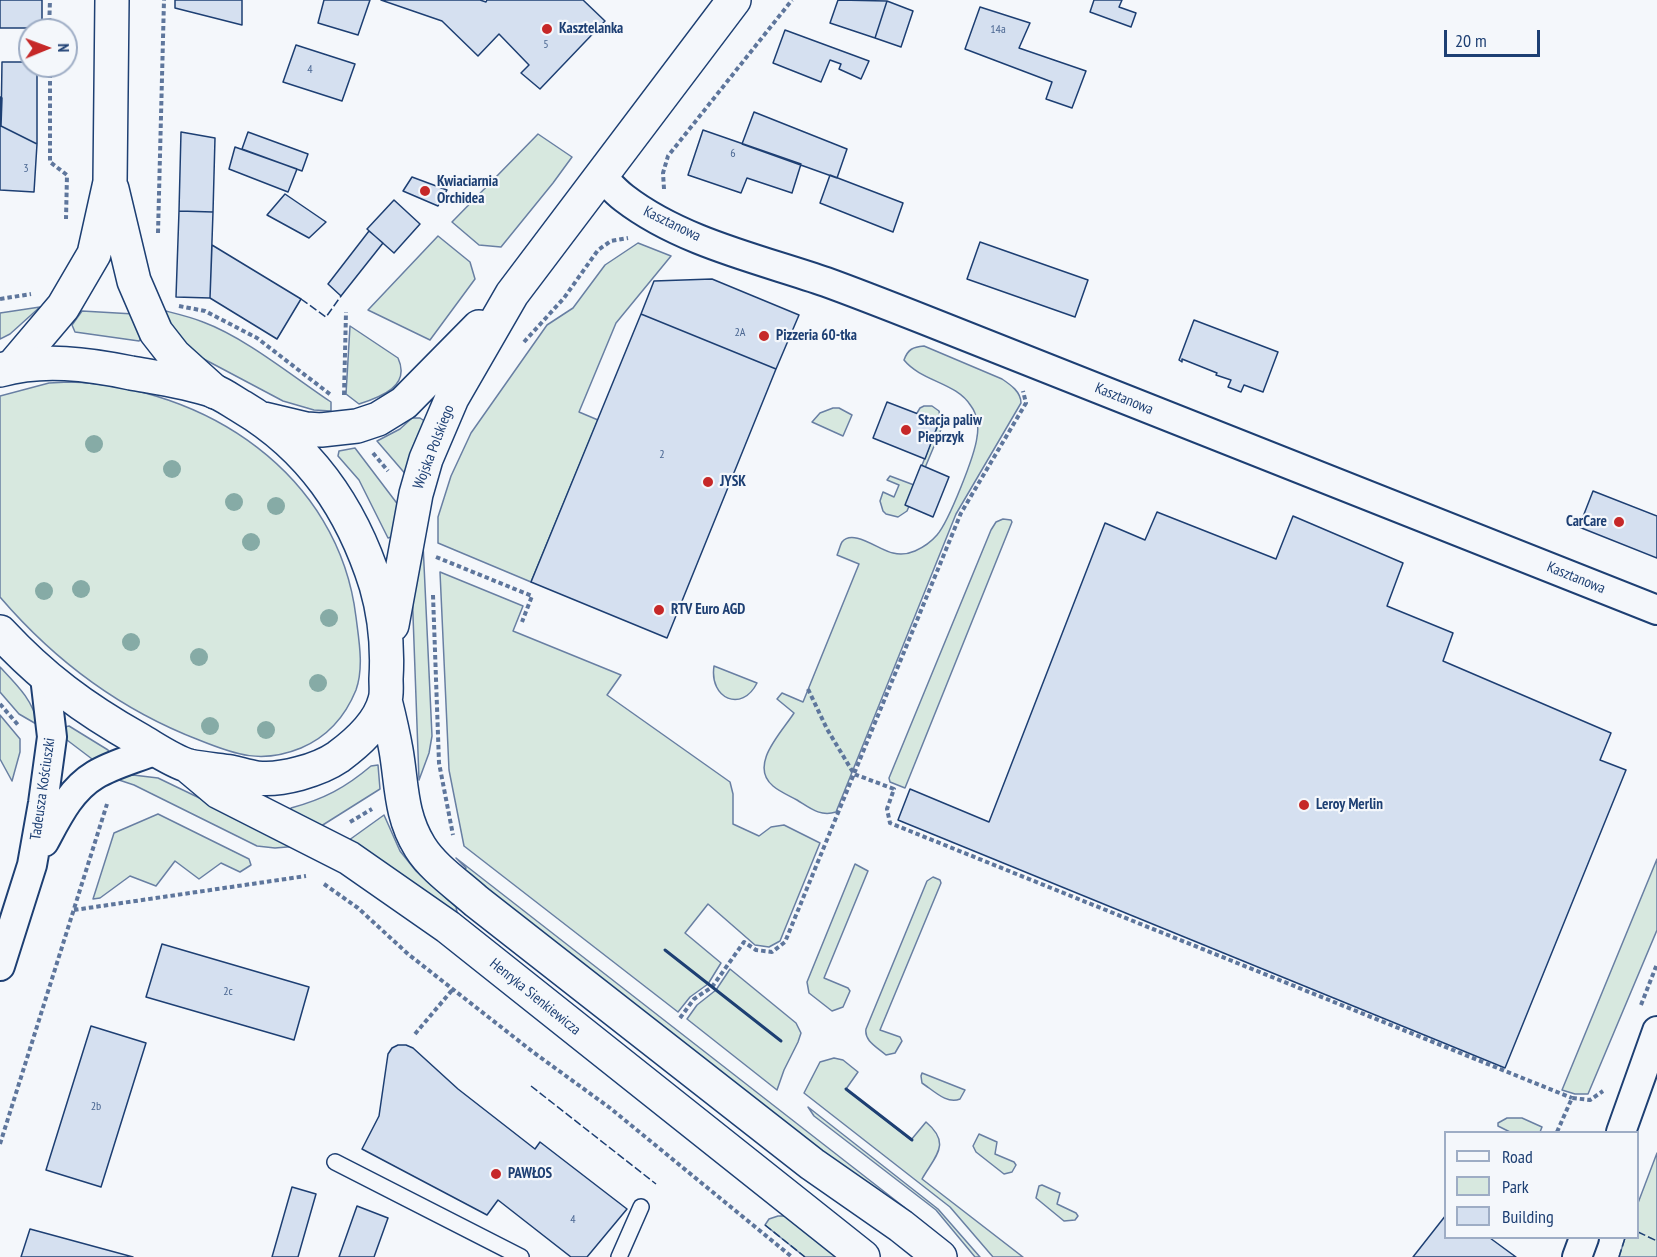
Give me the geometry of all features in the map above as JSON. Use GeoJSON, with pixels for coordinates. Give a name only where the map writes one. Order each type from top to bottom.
{"type":"FeatureCollection","features":[{"type":"Feature","properties":{"kind":"main road"},"geometry":{"type":"LineString","coordinates":[[6,368],[63,308],[94,254],[110,182],[112,0]]}},
{"type":"Feature","properties":{"kind":"main road","name":"Wojska Polskiego"},"geometry":{"type":"LineString","coordinates":[[388,651],[405,544],[426,459],[452,398],[512,294],[734,0]]}},
{"type":"Feature","properties":{"kind":"main road"},"geometry":{"type":"LineString","coordinates":[[110,182],[134,281],[156,332],[174,355],[215,392],[275,429],[311,463],[333,490],[354,528],[368,559],[380,599],[388,651],[385,700],[396,751],[404,812],[416,839],[430,861],[476,901],[813,1164],[940,1257]]}},
{"type":"Feature","properties":{"kind":"main road","name":"Wojska Polskiego"},"geometry":{"type":"LineString","coordinates":[[259,418],[306,429],[321,430],[357,426],[389,414],[419,388],[512,294]]}},
{"type":"Feature","properties":{"kind":"main road"},"geometry":{"type":"LineString","coordinates":[[6,368],[59,362],[110,368],[215,392]]}},
{"type":"Feature","properties":{"kind":"main road"},"geometry":{"type":"LineString","coordinates":[[0,632],[45,677],[97,716],[188,766],[260,778],[289,776],[308,771],[330,762],[356,744],[377,718],[385,700]]}},
{"type":"Feature","properties":{"kind":"main road","name":"Henryka Sienkiewicza"},"geometry":{"type":"LineString","coordinates":[[188,766],[219,792],[337,836],[349,858],[448,927],[863,1257]]}},
{"type":"Feature","properties":{"kind":"street","name":"Kasztanowa"},"geometry":{"type":"LineString","coordinates":[[601,176],[623,198],[676,229],[741,255],[826,282],[925,320],[1657,610]]}},
{"type":"Feature","properties":{"kind":"street","name":"Tadeusza Kościuszki"},"geometry":{"type":"LineString","coordinates":[[0,966],[32,865],[43,803],[52,737],[45,677]]}},
{"type":"Feature","properties":{"kind":"street","name":"Tadeusza Kościuszki"},"geometry":{"type":"LineString","coordinates":[[32,865],[61,810],[79,788],[95,775],[156,750]]}},
{"type":"Feature","properties":{"kind":"street"},"geometry":{"type":"LineString","coordinates":[[1621,1131],[1647,1023]]}},
{"type":"Feature","properties":{"kind":"street"},"geometry":{"type":"LineString","coordinates":[[1577,1257],[1584,1239]]}},
{"type":"Feature","properties":{"kind":"lane"},"geometry":{"type":"LineString","coordinates":[[335,1162],[521,1257]]}},
{"type":"Feature","properties":{"kind":"lane"},"geometry":{"type":"LineString","coordinates":[[619,1257],[641,1207]]}},
{"type":"Feature","properties":{"kind":"path"},"geometry":{"type":"LineString","coordinates":[[50,0],[50,18]]}},
{"type":"Feature","properties":{"kind":"path"},"geometry":{"type":"LineString","coordinates":[[158,237],[164,0]]}},
{"type":"Feature","properties":{"kind":"path"},"geometry":{"type":"LineString","coordinates":[[666,192],[663,186],[663,172],[668,156],[792,0]]}},
{"type":"Feature","properties":{"kind":"path"},"geometry":{"type":"LineString","coordinates":[[50,78],[50,162],[67,175],[66,226]]}},
{"type":"Feature","properties":{"kind":"path"},"geometry":{"type":"LineString","coordinates":[[517,350],[564,298],[598,250],[611,241],[631,237]]}},
{"type":"Feature","properties":{"kind":"path"},"geometry":{"type":"LineString","coordinates":[[0,299],[38,292]]}},
{"type":"Feature","properties":{"kind":"path"},"geometry":{"type":"LineString","coordinates":[[169,304],[205,311],[257,338],[335,398]]}},
{"type":"Feature","properties":{"kind":"path"},"geometry":{"type":"LineString","coordinates":[[343,404],[346,312]]}},
{"type":"Feature","properties":{"kind":"path"},"geometry":{"type":"LineString","coordinates":[[678,1020],[694,999],[712,987],[744,942],[756,950],[772,952],[785,942],[961,513],[1026,403],[1025,393],[1021,387]]}},
{"type":"Feature","properties":{"kind":"path"},"geometry":{"type":"LineString","coordinates":[[371,450],[390,474]]}},
{"type":"Feature","properties":{"kind":"path"},"geometry":{"type":"LineString","coordinates":[[432,566],[431,555],[532,596],[522,622]]}},
{"type":"Feature","properties":{"kind":"path"},"geometry":{"type":"LineString","coordinates":[[433,589],[439,763],[453,836]]}},
{"type":"Feature","properties":{"kind":"path"},"geometry":{"type":"LineString","coordinates":[[808,689],[827,729],[854,774],[894,789],[887,809],[890,823],[1572,1098],[1590,1100],[1608,1087]]}},
{"type":"Feature","properties":{"kind":"path"},"geometry":{"type":"LineString","coordinates":[[0,1144],[110,796]]}},
{"type":"Feature","properties":{"kind":"path"},"geometry":{"type":"LineString","coordinates":[[374,808],[337,836],[324,885],[358,908],[408,954],[533,1052],[610,1108],[792,1257]]}},
{"type":"Feature","properties":{"kind":"path"},"geometry":{"type":"LineString","coordinates":[[74,910],[306,876]]}},
{"type":"Feature","properties":{"kind":"path"},"geometry":{"type":"LineString","coordinates":[[1647,1023],[1657,964]]}},
{"type":"Feature","properties":{"kind":"path"},"geometry":{"type":"LineString","coordinates":[[415,1034],[453,989]]}},
{"type":"Feature","properties":{"kind":"path"},"geometry":{"type":"LineString","coordinates":[[1557,1131],[1572,1098]]}},
{"type":"Feature","properties":{"kind":"green space"},"geometry":{"type":"Polygon","coordinates":[[[538,134],[572,157],[501,247],[479,245],[452,222],[538,134]]]}},
{"type":"Feature","properties":{"kind":"green space"},"geometry":{"type":"Polygon","coordinates":[[[438,236],[470,262],[475,279],[430,340],[368,310],[438,236]]]}},
{"type":"Feature","properties":{"kind":"green space"},"geometry":{"type":"Polygon","coordinates":[[[638,243],[671,256],[616,323],[579,412],[598,420],[531,582],[438,543],[438,517],[451,476],[471,433],[547,325],[573,308],[605,265],[638,243]]]}},
{"type":"Feature","properties":{"kind":"green space"},"geometry":{"type":"Polygon","coordinates":[[[40,307],[10,334],[0,339],[0,313],[40,307]]]}},
{"type":"Feature","properties":{"kind":"green space"},"geometry":{"type":"Polygon","coordinates":[[[158,309],[197,320],[236,338],[269,358],[331,402],[331,411],[314,410],[283,401],[200,357],[187,348],[158,309]]]}},
{"type":"Feature","properties":{"kind":"green space"},"geometry":{"type":"Polygon","coordinates":[[[82,311],[134,314],[145,334],[139,341],[75,332],[72,325],[82,311]]]}},
{"type":"Feature","properties":{"kind":"green space"},"geometry":{"type":"Polygon","coordinates":[[[350,326],[398,358],[401,368],[397,383],[392,389],[359,404],[346,394],[350,326]]]}},
{"type":"Feature","properties":{"kind":"green space"},"geometry":{"type":"Polygon","coordinates":[[[924,346],[1002,379],[1017,392],[1021,403],[956,514],[836,812],[820,813],[773,786],[766,778],[764,768],[765,759],[775,739],[794,713],[777,699],[782,693],[803,702],[859,564],[837,555],[842,542],[847,538],[860,539],[896,554],[912,552],[927,544],[942,528],[961,488],[978,433],[973,409],[965,398],[920,373],[904,360],[911,349],[924,346]]]}},
{"type":"Feature","properties":{"kind":"green space"},"geometry":{"type":"Polygon","coordinates":[[[69,382],[120,387],[169,400],[215,420],[257,447],[294,481],[323,521],[344,566],[356,617],[360,663],[358,681],[352,700],[341,717],[319,738],[287,753],[274,756],[249,756],[225,750],[170,728],[90,681],[43,642],[0,597],[0,396],[49,383],[69,382]]]}},
{"type":"Feature","properties":{"kind":"green space"},"geometry":{"type":"Polygon","coordinates":[[[924,406],[932,406],[939,411],[942,427],[907,511],[898,517],[886,514],[880,501],[883,492],[894,497],[899,485],[887,480],[890,476],[914,485],[939,423],[917,413],[924,406]]]}},
{"type":"Feature","properties":{"kind":"green space"},"geometry":{"type":"Polygon","coordinates":[[[839,408],[852,415],[843,436],[812,422],[820,413],[839,408]]]}},
{"type":"Feature","properties":{"kind":"green space"},"geometry":{"type":"Polygon","coordinates":[[[412,418],[420,418],[426,422],[408,477],[377,441],[400,429],[412,418]]]}},
{"type":"Feature","properties":{"kind":"green space"},"geometry":{"type":"Polygon","coordinates":[[[355,448],[399,506],[394,536],[388,538],[359,480],[338,456],[339,451],[355,448]]]}},
{"type":"Feature","properties":{"kind":"green space"},"geometry":{"type":"Polygon","coordinates":[[[1003,519],[1012,522],[905,788],[890,782],[889,778],[991,530],[996,522],[1003,519]]]}},
{"type":"Feature","properties":{"kind":"green space"},"geometry":{"type":"Polygon","coordinates":[[[422,522],[432,736],[429,753],[419,780],[412,588],[422,522]]]}},
{"type":"Feature","properties":{"kind":"green space"},"geometry":{"type":"Polygon","coordinates":[[[440,572],[523,606],[513,631],[621,675],[607,695],[730,782],[733,794],[733,824],[759,836],[771,827],[784,825],[820,843],[780,941],[769,947],[755,945],[708,904],[685,933],[721,963],[708,984],[690,997],[678,1012],[464,846],[449,770],[440,572]]]}},
{"type":"Feature","properties":{"kind":"green space"},"geometry":{"type":"Polygon","coordinates":[[[714,666],[757,683],[743,698],[735,700],[728,698],[716,687],[714,666]]]}},
{"type":"Feature","properties":{"kind":"green space"},"geometry":{"type":"Polygon","coordinates":[[[0,667],[28,700],[38,725],[19,714],[0,692],[0,667]]]}},
{"type":"Feature","properties":{"kind":"green space"},"geometry":{"type":"Polygon","coordinates":[[[0,715],[20,739],[20,752],[12,781],[0,759],[0,715]]]}},
{"type":"Feature","properties":{"kind":"green space"},"geometry":{"type":"Polygon","coordinates":[[[69,726],[109,752],[96,762],[63,737],[65,727],[69,726]]]}},
{"type":"Feature","properties":{"kind":"green space"},"geometry":{"type":"Polygon","coordinates":[[[378,765],[380,789],[318,828],[290,815],[291,808],[334,792],[371,766],[378,765]]]}},
{"type":"Feature","properties":{"kind":"green space"},"geometry":{"type":"Polygon","coordinates":[[[133,775],[158,778],[299,846],[275,848],[257,846],[134,785],[113,778],[133,775]]]}},
{"type":"Feature","properties":{"kind":"green space"},"geometry":{"type":"Polygon","coordinates":[[[158,814],[249,859],[251,865],[240,872],[221,863],[199,879],[175,861],[156,886],[130,876],[100,898],[93,899],[114,833],[158,814]]]}},
{"type":"Feature","properties":{"kind":"green space"},"geometry":{"type":"Polygon","coordinates":[[[384,815],[400,851],[416,871],[456,907],[457,912],[454,916],[345,843],[384,815]]]}},
{"type":"Feature","properties":{"kind":"green space"},"geometry":{"type":"Polygon","coordinates":[[[456,858],[904,1207],[922,1230],[464,871],[466,868],[456,858]]]}},
{"type":"Feature","properties":{"kind":"green space"},"geometry":{"type":"Polygon","coordinates":[[[1657,859],[1657,930],[1588,1094],[1575,1094],[1562,1090],[1657,859]]]}},
{"type":"Feature","properties":{"kind":"green space"},"geometry":{"type":"Polygon","coordinates":[[[855,864],[868,871],[824,978],[850,991],[843,1007],[832,1011],[809,993],[807,982],[855,864]]]}},
{"type":"Feature","properties":{"kind":"green space"},"geometry":{"type":"Polygon","coordinates":[[[933,877],[941,883],[880,1030],[900,1037],[902,1041],[895,1053],[886,1055],[869,1040],[866,1029],[927,881],[933,877]]]}},
{"type":"Feature","properties":{"kind":"green space"},"geometry":{"type":"Polygon","coordinates":[[[730,969],[796,1023],[801,1033],[777,1090],[687,1019],[697,1005],[716,990],[730,969]]]}},
{"type":"Feature","properties":{"kind":"green space"},"geometry":{"type":"Polygon","coordinates":[[[834,1058],[843,1060],[858,1072],[846,1089],[911,1140],[926,1122],[934,1130],[940,1144],[939,1150],[922,1179],[1023,1257],[993,1257],[950,1207],[804,1093],[820,1062],[834,1058]]]}},
{"type":"Feature","properties":{"kind":"green space"},"geometry":{"type":"Polygon","coordinates":[[[922,1073],[965,1090],[960,1099],[950,1100],[935,1093],[922,1083],[922,1073]]]}},
{"type":"Feature","properties":{"kind":"green space"},"geometry":{"type":"Polygon","coordinates":[[[808,1107],[938,1209],[980,1257],[975,1257],[936,1210],[814,1116],[808,1107]]]}},
{"type":"Feature","properties":{"kind":"green space"},"geometry":{"type":"Polygon","coordinates":[[[1507,1118],[1522,1118],[1542,1127],[1540,1131],[1508,1131],[1498,1126],[1498,1123],[1507,1118]]]}},
{"type":"Feature","properties":{"kind":"green space"},"geometry":{"type":"Polygon","coordinates":[[[979,1134],[997,1142],[995,1154],[1014,1162],[1016,1165],[1012,1172],[1004,1174],[976,1152],[973,1146],[979,1134]]]}},
{"type":"Feature","properties":{"kind":"green space"},"geometry":{"type":"Polygon","coordinates":[[[1657,1153],[1657,1257],[1619,1257],[1625,1239],[1639,1239],[1639,1200],[1657,1153]]]}},
{"type":"Feature","properties":{"kind":"green space"},"geometry":{"type":"Polygon","coordinates":[[[1042,1185],[1060,1193],[1057,1204],[1076,1213],[1078,1216],[1075,1220],[1064,1221],[1036,1198],[1039,1186],[1042,1185]]]}},
{"type":"Feature","properties":{"kind":"green space"},"geometry":{"type":"Polygon","coordinates":[[[789,1216],[831,1247],[835,1257],[805,1257],[765,1225],[769,1219],[789,1216]]]}},
{"type":"Feature","properties":{"kind":"building"},"geometry":{"type":"Polygon","coordinates":[[[0,0],[42,0],[42,18],[18,18],[18,28],[0,28],[0,0]]]}},
{"type":"Feature","properties":{"kind":"building"},"geometry":{"type":"Polygon","coordinates":[[[175,0],[242,0],[242,25],[175,8],[175,0]]]}},
{"type":"Feature","properties":{"kind":"building"},"geometry":{"type":"Polygon","coordinates":[[[324,0],[370,0],[358,35],[318,23],[324,0]]]}},
{"type":"Feature","properties":{"kind":"building"},"geometry":{"type":"Polygon","coordinates":[[[381,0],[480,0],[486,2],[487,0],[583,0],[605,21],[540,89],[521,73],[529,65],[499,34],[478,56],[442,21],[381,0]]]}},
{"type":"Feature","properties":{"kind":"building"},"geometry":{"type":"Polygon","coordinates":[[[838,0],[887,1],[875,38],[830,23],[838,0]]]}},
{"type":"Feature","properties":{"kind":"building"},"geometry":{"type":"Polygon","coordinates":[[[1094,0],[1122,0],[1119,7],[1136,13],[1131,27],[1090,12],[1094,0]]]}},
{"type":"Feature","properties":{"kind":"building"},"geometry":{"type":"Polygon","coordinates":[[[887,1],[913,11],[901,47],[875,38],[887,1]]]}},
{"type":"Feature","properties":{"kind":"building"},"geometry":{"type":"Polygon","coordinates":[[[980,7],[1030,23],[1019,48],[1086,71],[1072,108],[1046,99],[1052,82],[965,49],[980,7]]]}},
{"type":"Feature","properties":{"kind":"building"},"geometry":{"type":"Polygon","coordinates":[[[785,30],[869,61],[861,79],[839,69],[841,64],[830,60],[821,82],[773,63],[785,30]]]}},
{"type":"Feature","properties":{"kind":"building"},"geometry":{"type":"Polygon","coordinates":[[[296,45],[355,64],[342,101],[283,82],[296,45]]]}},
{"type":"Feature","properties":{"kind":"building"},"geometry":{"type":"Polygon","coordinates":[[[2,62],[18,62],[18,78],[37,78],[37,144],[1,126],[2,62]]]}},
{"type":"Feature","properties":{"kind":"building"},"geometry":{"type":"Polygon","coordinates":[[[0,97],[2,98],[1,126],[37,144],[34,192],[0,190],[0,97]]]}},
{"type":"Feature","properties":{"kind":"building"},"geometry":{"type":"Polygon","coordinates":[[[754,112],[847,149],[837,178],[742,144],[754,112]]]}},
{"type":"Feature","properties":{"kind":"building"},"geometry":{"type":"Polygon","coordinates":[[[703,130],[801,164],[792,193],[747,178],[741,193],[688,175],[703,130]]]}},
{"type":"Feature","properties":{"kind":"building"},"geometry":{"type":"Polygon","coordinates":[[[181,132],[215,138],[213,212],[179,211],[181,132]]]}},
{"type":"Feature","properties":{"kind":"building"},"geometry":{"type":"Polygon","coordinates":[[[248,132],[308,154],[302,171],[242,149],[248,132]]]}},
{"type":"Feature","properties":{"kind":"building"},"geometry":{"type":"Polygon","coordinates":[[[235,147],[297,169],[288,192],[229,169],[235,147]]]}},
{"type":"Feature","properties":{"kind":"building"},"geometry":{"type":"Polygon","coordinates":[[[830,175],[903,203],[893,232],[820,203],[830,175]]]}},
{"type":"Feature","properties":{"kind":"building","name":"Kwiaciarnia Orchidea"},"geometry":{"type":"Polygon","coordinates":[[[412,177],[447,190],[438,206],[403,191],[412,177]]]}},
{"type":"Feature","properties":{"kind":"building"},"geometry":{"type":"Polygon","coordinates":[[[285,194],[326,222],[309,238],[267,215],[285,194]]]}},
{"type":"Feature","properties":{"kind":"building"},"geometry":{"type":"Polygon","coordinates":[[[394,200],[420,224],[394,253],[367,229],[394,200]]]}},
{"type":"Feature","properties":{"kind":"building"},"geometry":{"type":"Polygon","coordinates":[[[179,211],[213,212],[210,298],[176,297],[179,211]]]}},
{"type":"Feature","properties":{"kind":"building"},"geometry":{"type":"Polygon","coordinates":[[[369,231],[383,243],[341,296],[328,284],[369,231]]]}},
{"type":"Feature","properties":{"kind":"building"},"geometry":{"type":"Polygon","coordinates":[[[980,242],[1088,280],[1075,317],[967,279],[980,242]]]}},
{"type":"Feature","properties":{"kind":"building"},"geometry":{"type":"Polygon","coordinates":[[[212,245],[301,299],[277,339],[210,298],[212,245]]]}},
{"type":"Feature","properties":{"kind":"building"},"geometry":{"type":"Polygon","coordinates":[[[712,279],[799,315],[776,369],[641,314],[654,281],[712,279]]]}},
{"type":"Feature","properties":{"kind":"building"},"geometry":{"type":"Polygon","coordinates":[[[641,314],[776,369],[667,638],[531,582],[641,314]]]}},
{"type":"Feature","properties":{"kind":"building"},"geometry":{"type":"Polygon","coordinates":[[[1194,320],[1278,352],[1263,392],[1244,385],[1241,392],[1228,387],[1231,380],[1182,359],[1182,362],[1179,360],[1194,320]]]}},
{"type":"Feature","properties":{"kind":"building","name":"Stacja paliw Pieprzyk"},"geometry":{"type":"Polygon","coordinates":[[[887,402],[939,422],[925,459],[873,438],[887,402]]]}},
{"type":"Feature","properties":{"kind":"building"},"geometry":{"type":"Polygon","coordinates":[[[921,465],[949,477],[933,517],[905,505],[921,465]]]}},
{"type":"Feature","properties":{"kind":"building","name":"CarCare"},"geometry":{"type":"Polygon","coordinates":[[[1593,491],[1657,516],[1657,558],[1579,527],[1593,491]]]}},
{"type":"Feature","properties":{"kind":"building","name":"Leroy Merlin"},"geometry":{"type":"Polygon","coordinates":[[[1157,512],[1276,559],[1293,516],[1403,563],[1387,606],[1453,633],[1443,661],[1611,733],[1600,760],[1626,770],[1505,1068],[898,820],[910,789],[989,822],[1105,523],[1145,540],[1157,512]]]}},
{"type":"Feature","properties":{"kind":"building"},"geometry":{"type":"Polygon","coordinates":[[[162,944],[309,987],[294,1040],[146,997],[162,944]]]}},
{"type":"Feature","properties":{"kind":"building"},"geometry":{"type":"Polygon","coordinates":[[[91,1026],[146,1043],[101,1187],[46,1170],[91,1026]]]}},
{"type":"Feature","properties":{"kind":"building","name":"PAWŁOS"},"geometry":{"type":"Polygon","coordinates":[[[398,1045],[413,1048],[458,1089],[535,1149],[540,1142],[627,1209],[587,1257],[571,1257],[498,1200],[487,1215],[362,1149],[379,1116],[388,1054],[398,1045]]]}},
{"type":"Feature","properties":{"kind":"building"},"geometry":{"type":"Polygon","coordinates":[[[292,1187],[316,1194],[298,1257],[272,1257],[292,1187]]]}},
{"type":"Feature","properties":{"kind":"building"},"geometry":{"type":"Polygon","coordinates":[[[357,1206],[388,1218],[374,1257],[339,1257],[357,1206]]]}},
{"type":"Feature","properties":{"kind":"building"},"geometry":{"type":"Polygon","coordinates":[[[1444,1218],[1444,1239],[1491,1239],[1516,1257],[1413,1257],[1444,1218]]]}},
{"type":"Feature","properties":{"kind":"building"},"geometry":{"type":"Polygon","coordinates":[[[30,1229],[133,1257],[21,1257],[30,1229]]]}},
{"type":"Feature","properties":{"kind":"fence"},"geometry":{"type":"LineString","coordinates":[[301,299],[326,317],[341,296]]}},
{"type":"Feature","properties":{"kind":"fence"},"geometry":{"type":"LineString","coordinates":[[531,1086],[656,1184]]}},
{"type":"Feature","properties":{"kind":"fence"},"geometry":{"type":"LineString","coordinates":[[765,1225],[805,1257]]}},
{"type":"Feature","properties":{"kind":"fence"},"geometry":{"type":"LineString","coordinates":[[1639,1232],[1657,1241]]}},
{"type":"Feature","properties":{"kind":"fence"},"geometry":{"type":"LineString","coordinates":[[1619,1257],[1625,1239]]}},
{"type":"Feature","properties":{"kind":"wall"},"geometry":{"type":"LineString","coordinates":[[665,950],[781,1041]]}},
{"type":"Feature","properties":{"kind":"wall"},"geometry":{"type":"LineString","coordinates":[[846,1089],[912,1140]]}},
{"type":"Feature","properties":{"kind":"place","name":"Kasztelanka"},"geometry":{"type":"Point","coordinates":[547,29]}},
{"type":"Feature","properties":{"kind":"place","name":"Kwiaciarnia Orchidea"},"geometry":{"type":"Point","coordinates":[425,191]}},
{"type":"Feature","properties":{"kind":"place","name":"Pizzeria 60-tka"},"geometry":{"type":"Point","coordinates":[764,336]}},
{"type":"Feature","properties":{"kind":"place","name":"Stacja paliw Pieprzyk"},"geometry":{"type":"Point","coordinates":[906,430]}},
{"type":"Feature","properties":{"kind":"place","name":"JYSK"},"geometry":{"type":"Point","coordinates":[708,482]}},
{"type":"Feature","properties":{"kind":"place","name":"CarCare"},"geometry":{"type":"Point","coordinates":[1619,522]}},
{"type":"Feature","properties":{"kind":"place","name":"RTV Euro AGD"},"geometry":{"type":"Point","coordinates":[659,610]}},
{"type":"Feature","properties":{"kind":"place","name":"Leroy Merlin"},"geometry":{"type":"Point","coordinates":[1304,805]}},
{"type":"Feature","properties":{"kind":"place","name":"PAWŁOS"},"geometry":{"type":"Point","coordinates":[496,1174]}}]}
